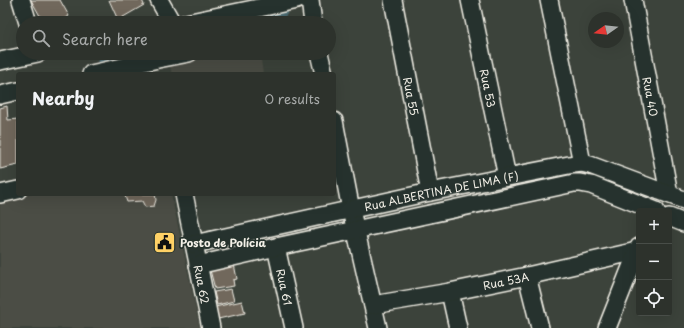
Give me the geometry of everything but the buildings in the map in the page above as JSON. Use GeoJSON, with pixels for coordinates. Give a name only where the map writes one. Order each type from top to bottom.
{"type":"FeatureCollection","features":[{"type":"Feature","properties":{"kind":"street"},"geometry":{"type":"LineString","coordinates":[[20,0],[26,16]]}},
{"type":"Feature","properties":{"kind":"street"},"geometry":{"type":"LineString","coordinates":[[159,0],[168,16]]}},
{"type":"Feature","properties":{"kind":"street"},"geometry":{"type":"LineString","coordinates":[[217,16],[279,2],[297,0]]}},
{"type":"Feature","properties":{"kind":"street"},"geometry":{"type":"LineString","coordinates":[[310,0],[313,16]]}},
{"type":"Feature","properties":{"kind":"street","name":"Rua 55"},"geometry":{"type":"LineString","coordinates":[[393,0],[430,192]]}},
{"type":"Feature","properties":{"kind":"street","name":"Rua 53"},"geometry":{"type":"LineString","coordinates":[[470,0],[507,177]]}},
{"type":"Feature","properties":{"kind":"street"},"geometry":{"type":"LineString","coordinates":[[549,0],[582,163]]}},
{"type":"Feature","properties":{"kind":"street","name":"Rua 40"},"geometry":{"type":"LineString","coordinates":[[633,0],[676,197]]}},
{"type":"Feature","properties":{"kind":"street"},"geometry":{"type":"LineString","coordinates":[[0,61],[16,58]]}},
{"type":"Feature","properties":{"kind":"street"},"geometry":{"type":"LineString","coordinates":[[108,72],[159,66],[173,60]]}},
{"type":"Feature","properties":{"kind":"street"},"geometry":{"type":"LineString","coordinates":[[321,60],[324,72]]}},
{"type":"Feature","properties":{"kind":"street"},"geometry":{"type":"LineString","coordinates":[[0,95],[16,91]]}},
{"type":"Feature","properties":{"kind":"street"},"geometry":{"type":"LineString","coordinates":[[336,132],[351,210],[378,328]]}},
{"type":"Feature","properties":{"kind":"street","name":"Rua ALBERTINA DE LIMA (F)"},"geometry":{"type":"LineString","coordinates":[[194,244],[430,192],[582,163],[676,197]]}},
{"type":"Feature","properties":{"kind":"street"},"geometry":{"type":"LineString","coordinates":[[198,265],[570,184],[580,183],[591,185],[648,208]]}},
{"type":"Feature","properties":{"kind":"street"},"geometry":{"type":"LineString","coordinates":[[0,194],[16,190]]}},
{"type":"Feature","properties":{"kind":"street","name":"Rua 62"},"geometry":{"type":"LineString","coordinates":[[184,196],[211,328]]}},
{"type":"Feature","properties":{"kind":"street"},"geometry":{"type":"LineString","coordinates":[[672,218],[684,223]]}},
{"type":"Feature","properties":{"kind":"street","name":"Rua 61"},"geometry":{"type":"LineString","coordinates":[[276,247],[294,328]]}},
{"type":"Feature","properties":{"kind":"street","name":"Rua 53A"},"geometry":{"type":"LineString","coordinates":[[373,305],[450,292],[527,276],[636,249]]}},
{"type":"Feature","properties":{"kind":"street"},"geometry":{"type":"LineString","coordinates":[[607,328],[636,254]]}},
{"type":"Feature","properties":{"kind":"street"},"geometry":{"type":"LineString","coordinates":[[527,276],[540,328]]}},
{"type":"Feature","properties":{"kind":"street"},"geometry":{"type":"LineString","coordinates":[[450,292],[458,328]]}},
{"type":"Feature","properties":{"kind":"shaded area"},"geometry":{"type":"Polygon","coordinates":[[[198,60],[261,60],[263,72],[172,72],[170,66],[198,60]]]}},
{"type":"Feature","properties":{"kind":"shaded area"},"geometry":{"type":"Polygon","coordinates":[[[21,196],[171,196],[200,328],[0,328],[0,200],[21,196]]]}},
{"type":"Feature","properties":{"kind":"waterway"},"geometry":{"type":"LineString","coordinates":[[264,16],[282,11]]}},
{"type":"Feature","properties":{"kind":"place","name":"Posto de Polícia"},"geometry":{"type":"Point","coordinates":[164,242]}}]}
